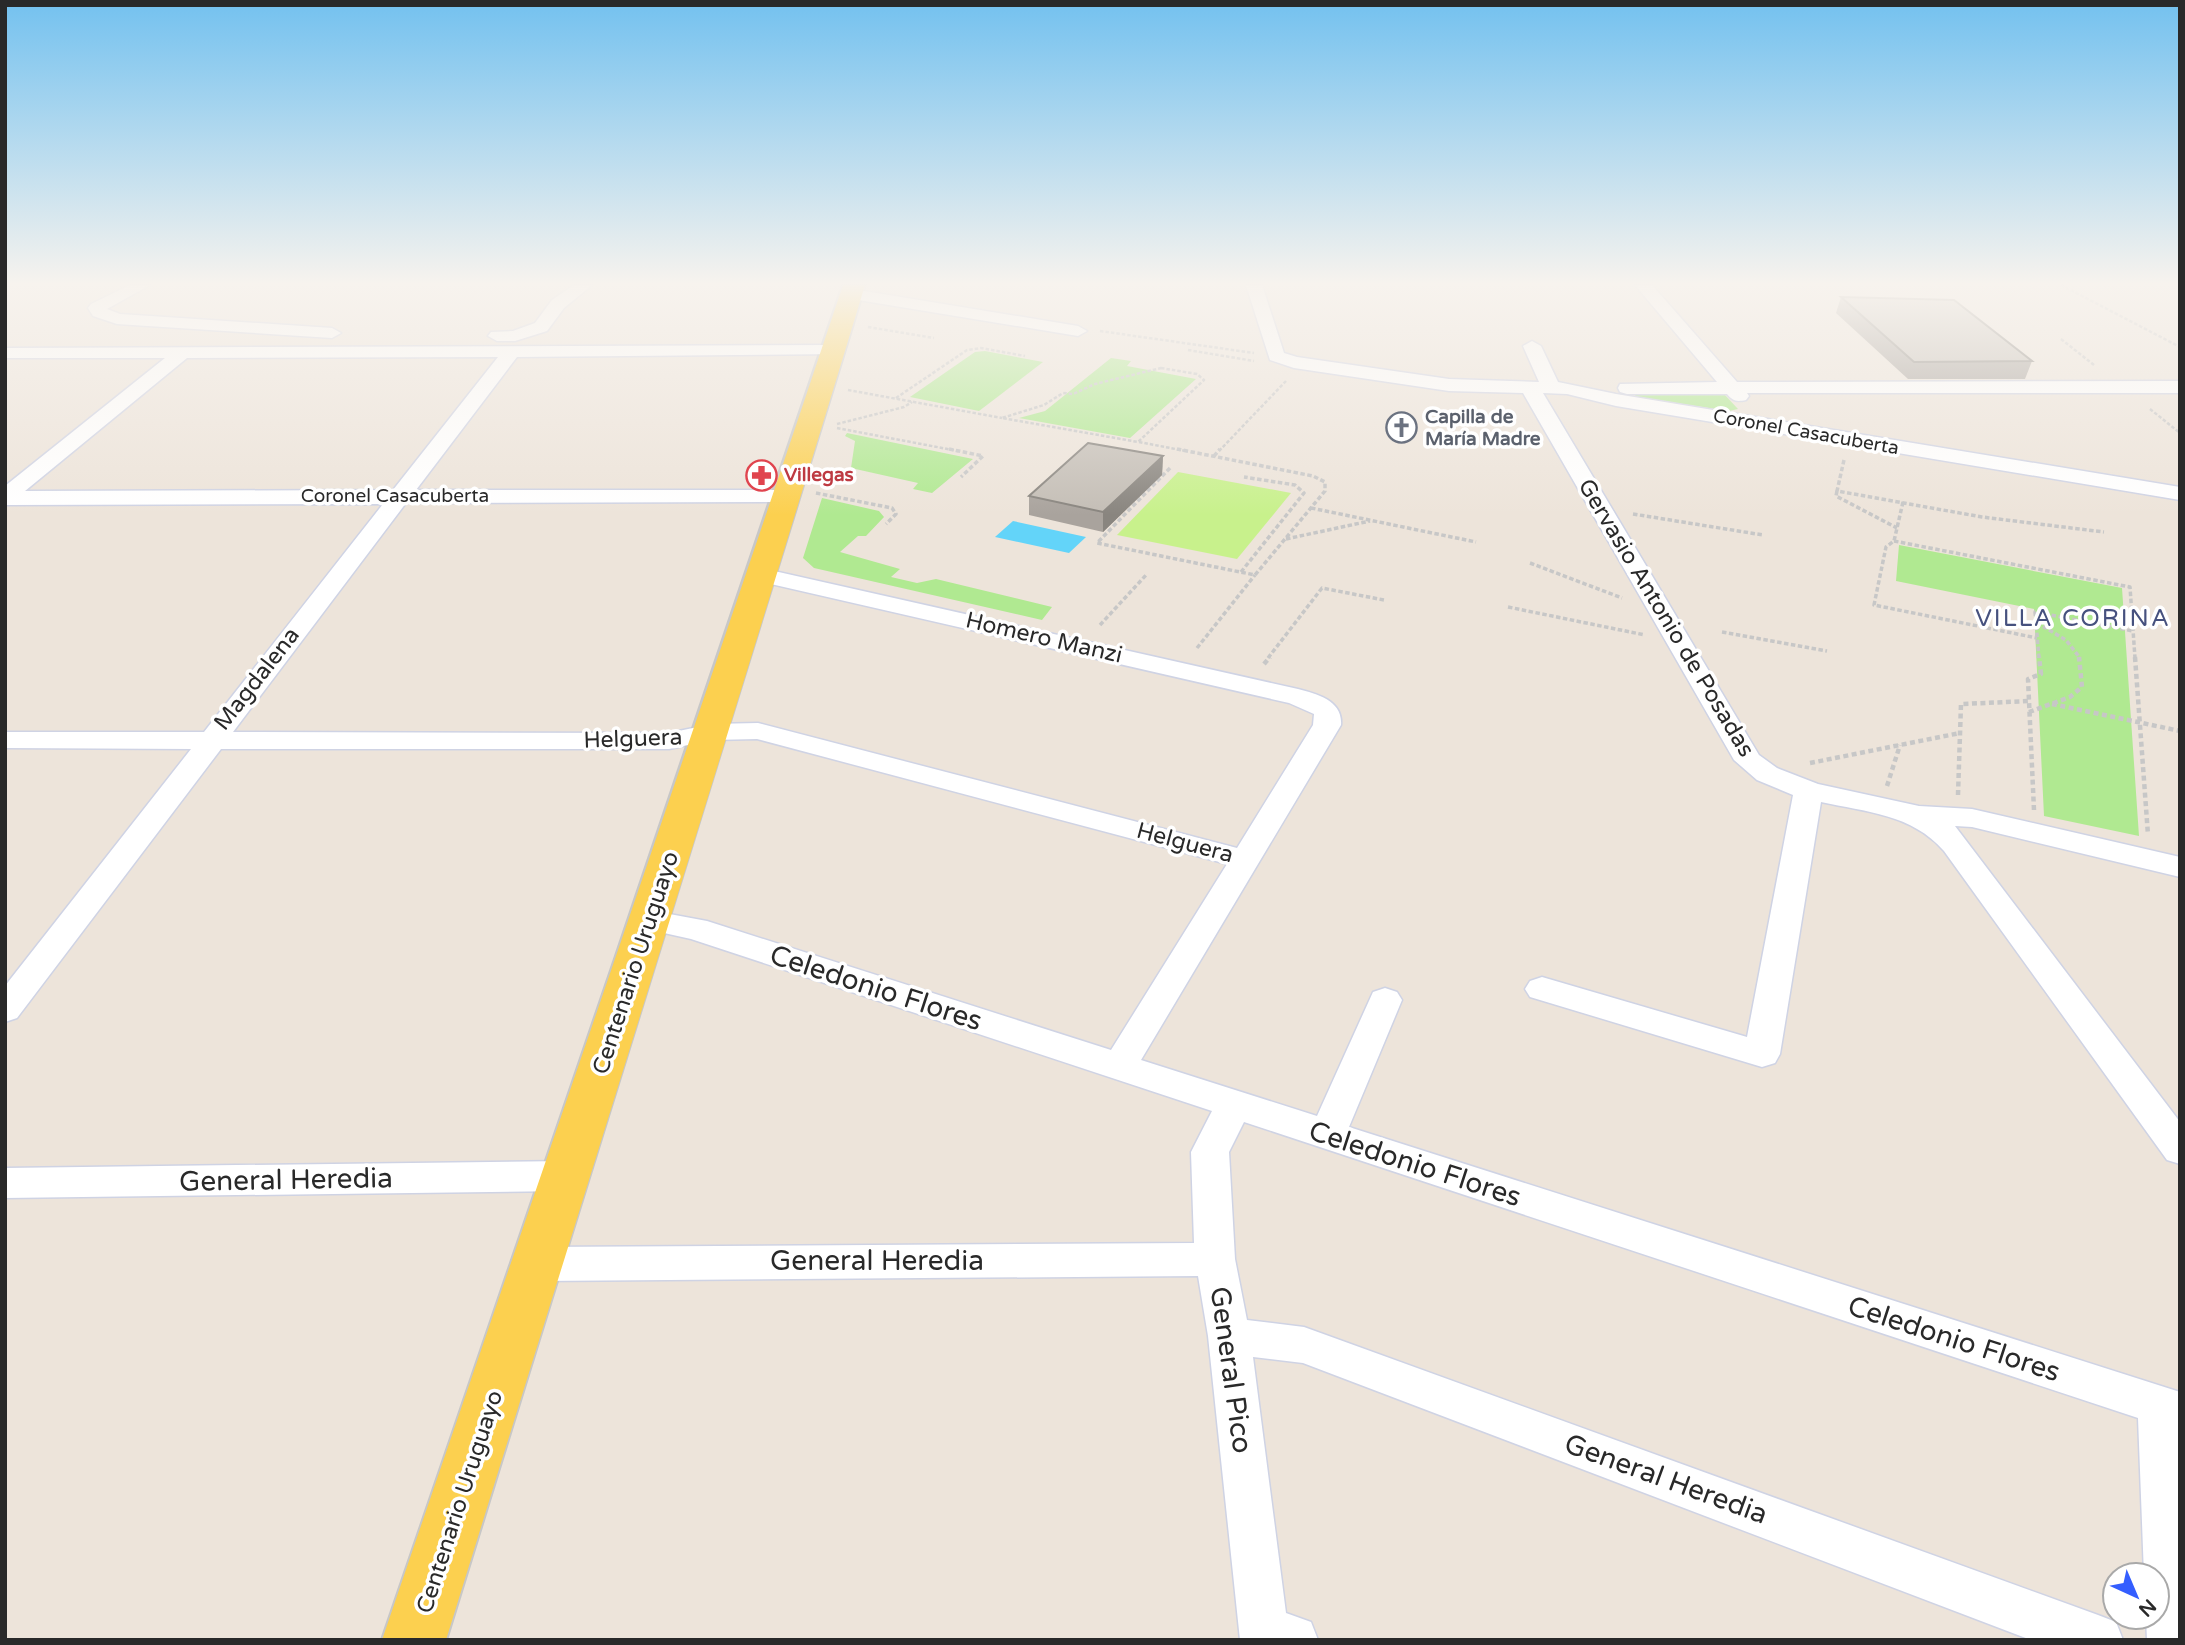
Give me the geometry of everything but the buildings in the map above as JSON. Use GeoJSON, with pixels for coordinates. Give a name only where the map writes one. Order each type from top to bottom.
{"type":"FeatureCollection","features":[{"type":"Feature","properties":{"kind":"main road","name":"Centenario Uruguayo"},"geometry":{"type":"LineString","coordinates":[[414,1640],[761,575],[797,494],[841,362]]}},
{"type":"Feature","properties":{"kind":"street"},"geometry":{"type":"LineString","coordinates":[[5,497],[171,362]]}},
{"type":"Feature","properties":{"kind":"street","name":"Magdalena"},"geometry":{"type":"LineString","coordinates":[[5,1010],[504,362]]}},
{"type":"Feature","properties":{"kind":"street","name":"Coronel Casacuberta"},"geometry":{"type":"LineString","coordinates":[[1293,362],[1419,382],[1549,388],[2180,494]]}},
{"type":"Feature","properties":{"kind":"street","name":"Gervasio Antonio de Posadas"},"geometry":{"type":"LineString","coordinates":[[1539,362],[1549,388],[1748,760],[1781,782],[1803,778],[1915,815],[1935,825],[1955,844],[2180,1150]]}},
{"type":"Feature","properties":{"kind":"street"},"geometry":{"type":"LineString","coordinates":[[1710,362],[1761,424]]}},
{"type":"Feature","properties":{"kind":"street"},"geometry":{"type":"LineString","coordinates":[[1549,388],[2180,387]]}},
{"type":"Feature","properties":{"kind":"street","name":"Coronel Casacuberta"},"geometry":{"type":"LineString","coordinates":[[5,497],[797,494]]}},
{"type":"Feature","properties":{"kind":"street","name":"Homero Manzi"},"geometry":{"type":"LineString","coordinates":[[761,575],[1298,697],[1325,709],[1328,716],[1327,725],[1244,859]]}},
{"type":"Feature","properties":{"kind":"street","name":"Helguera"},"geometry":{"type":"LineString","coordinates":[[5,740],[669,741],[712,732],[758,731],[1244,859]]}},
{"type":"Feature","properties":{"kind":"street"},"geometry":{"type":"LineString","coordinates":[[1542,989],[1762,1054],[1803,778]]}},
{"type":"Feature","properties":{"kind":"street"},"geometry":{"type":"LineString","coordinates":[[1915,815],[1972,818],[2180,867]]}},
{"type":"Feature","properties":{"kind":"street"},"geometry":{"type":"LineString","coordinates":[[1119,1067],[1244,859]]}},
{"type":"Feature","properties":{"kind":"street","name":"Celedonio Flores"},"geometry":{"type":"LineString","coordinates":[[648,920],[696,929],[2170,1409]]}},
{"type":"Feature","properties":{"kind":"street"},"geometry":{"type":"LineString","coordinates":[[1326,1135],[1385,1000]]}},
{"type":"Feature","properties":{"kind":"street","name":"General Pico"},"geometry":{"type":"LineString","coordinates":[[1234,1105],[1210,1152],[1214,1259],[1229,1336],[1274,1637]]}},
{"type":"Feature","properties":{"kind":"street","name":"General Heredia"},"geometry":{"type":"LineString","coordinates":[[5,1183],[566,1176]]}},
{"type":"Feature","properties":{"kind":"street","name":"General Heredia"},"geometry":{"type":"LineString","coordinates":[[538,1264],[1214,1259]]}},
{"type":"Feature","properties":{"kind":"street","name":"General Heredia"},"geometry":{"type":"LineString","coordinates":[[1229,1336],[1304,1345],[2098,1640]]}},
{"type":"Feature","properties":{"kind":"street"},"geometry":{"type":"LineString","coordinates":[[2170,1409],[2172,1640]]}},
{"type":"Feature","properties":{"kind":"path"},"geometry":{"type":"LineString","coordinates":[[850,362],[895,399],[1214,456],[1313,476],[1325,482],[1325,491],[1197,648]]}},
{"type":"Feature","properties":{"kind":"path"},"geometry":{"type":"LineString","coordinates":[[850,362],[904,407],[913,402]]}},
{"type":"Feature","properties":{"kind":"path"},"geometry":{"type":"LineString","coordinates":[[851,362],[983,456],[961,477]]}},
{"type":"Feature","properties":{"kind":"path"},"geometry":{"type":"LineString","coordinates":[[895,399],[950,362]]}},
{"type":"Feature","properties":{"kind":"path"},"geometry":{"type":"LineString","coordinates":[[1002,418],[1044,405],[1063,393],[1073,394],[1095,384],[1161,368],[1197,374],[1204,380],[1138,442]]}},
{"type":"Feature","properties":{"kind":"path"},"geometry":{"type":"LineString","coordinates":[[1214,456],[1292,374]]}},
{"type":"Feature","properties":{"kind":"path"},"geometry":{"type":"LineString","coordinates":[[1849,439],[1836,496],[1897,528]]}},
{"type":"Feature","properties":{"kind":"path"},"geometry":{"type":"LineString","coordinates":[[1170,468],[1097,543],[1255,575]]}},
{"type":"Feature","properties":{"kind":"path"},"geometry":{"type":"LineString","coordinates":[[1241,572],[1304,494],[1294,485],[1244,477]]}},
{"type":"Feature","properties":{"kind":"path"},"geometry":{"type":"LineString","coordinates":[[1837,491],[1982,517],[2104,533]]}},
{"type":"Feature","properties":{"kind":"path"},"geometry":{"type":"LineString","coordinates":[[797,494],[892,508],[896,514],[886,524]]}},
{"type":"Feature","properties":{"kind":"path"},"geometry":{"type":"LineString","coordinates":[[1903,502],[1894,541],[1886,547],[1874,605],[2037,638]]}},
{"type":"Feature","properties":{"kind":"path"},"geometry":{"type":"LineString","coordinates":[[1310,508],[1476,542]]}},
{"type":"Feature","properties":{"kind":"path"},"geometry":{"type":"LineString","coordinates":[[1632,513],[1763,535]]}},
{"type":"Feature","properties":{"kind":"path"},"geometry":{"type":"LineString","coordinates":[[1285,539],[1372,521]]}},
{"type":"Feature","properties":{"kind":"path"},"geometry":{"type":"LineString","coordinates":[[1894,541],[2130,587],[2149,844]]}},
{"type":"Feature","properties":{"kind":"path"},"geometry":{"type":"LineString","coordinates":[[1530,564],[1629,601]]}},
{"type":"Feature","properties":{"kind":"path"},"geometry":{"type":"LineString","coordinates":[[1100,625],[1147,574]]}},
{"type":"Feature","properties":{"kind":"path"},"geometry":{"type":"LineString","coordinates":[[1264,663],[1322,587],[1384,600]]}},
{"type":"Feature","properties":{"kind":"path"},"geometry":{"type":"LineString","coordinates":[[1508,607],[1649,636]]}},
{"type":"Feature","properties":{"kind":"path"},"geometry":{"type":"LineString","coordinates":[[2035,820],[2028,679],[2041,674],[2035,612],[2133,631]]}},
{"type":"Feature","properties":{"kind":"path"},"geometry":{"type":"LineString","coordinates":[[2029,712],[2070,697],[2082,687],[2084,669],[2081,657],[2074,647],[2036,622]]}},
{"type":"Feature","properties":{"kind":"path"},"geometry":{"type":"LineString","coordinates":[[1722,632],[1827,651]]}},
{"type":"Feature","properties":{"kind":"path"},"geometry":{"type":"LineString","coordinates":[[1958,802],[1961,704],[2029,701]]}},
{"type":"Feature","properties":{"kind":"path"},"geometry":{"type":"LineString","coordinates":[[2051,704],[2180,731]]}},
{"type":"Feature","properties":{"kind":"path"},"geometry":{"type":"LineString","coordinates":[[1803,778],[1900,745],[1960,733]]}},
{"type":"Feature","properties":{"kind":"path"},"geometry":{"type":"LineString","coordinates":[[1887,786],[1900,745]]}},
{"type":"Feature","properties":{"kind":"green space"},"geometry":{"type":"Polygon","coordinates":[[[961,362],[1043,362],[979,411],[910,397],[961,362]]]}},
{"type":"Feature","properties":{"kind":"green space"},"geometry":{"type":"Polygon","coordinates":[[[1106,362],[1130,362],[1127,366],[1196,379],[1130,438],[1019,418],[1045,411],[1106,362]]]}},
{"type":"Feature","properties":{"kind":"green space"},"geometry":{"type":"Polygon","coordinates":[[[1634,393],[1724,394],[1738,409],[1729,411],[1636,397],[1634,393]]]}},
{"type":"Feature","properties":{"kind":"green space"},"geometry":{"type":"Polygon","coordinates":[[[847,433],[973,459],[932,493],[913,489],[918,483],[851,468],[855,441],[845,436],[847,433]]]}},
{"type":"Feature","properties":{"kind":"green space"},"geometry":{"type":"Polygon","coordinates":[[[1178,472],[1291,493],[1237,559],[1117,535],[1178,472]]]}},
{"type":"Feature","properties":{"kind":"green space"},"geometry":{"type":"Polygon","coordinates":[[[822,498],[879,511],[884,517],[866,536],[858,536],[840,552],[900,569],[891,577],[917,583],[936,579],[1052,607],[1042,620],[814,568],[803,558],[822,498]]]}},
{"type":"Feature","properties":{"kind":"green space"},"geometry":{"type":"Polygon","coordinates":[[[1899,545],[2122,588],[2139,836],[2044,816],[2034,609],[1896,581],[1899,545]]]}},
{"type":"Feature","properties":{"kind":"water"},"geometry":{"type":"Polygon","coordinates":[[[1013,521],[1086,537],[1069,553],[995,537],[1013,521]]]}},
{"type":"Feature","properties":{"kind":"place","name":"Capilla de María Madre"},"geometry":{"type":"Point","coordinates":[1402,428]}},
{"type":"Feature","properties":{"kind":"place","name":"Villegas"},"geometry":{"type":"Point","coordinates":[761,475]}},
{"type":"Feature","properties":{"kind":"district","name":"VILLA CORINA"},"geometry":{"type":"Point","coordinates":[2073,618]}}]}
